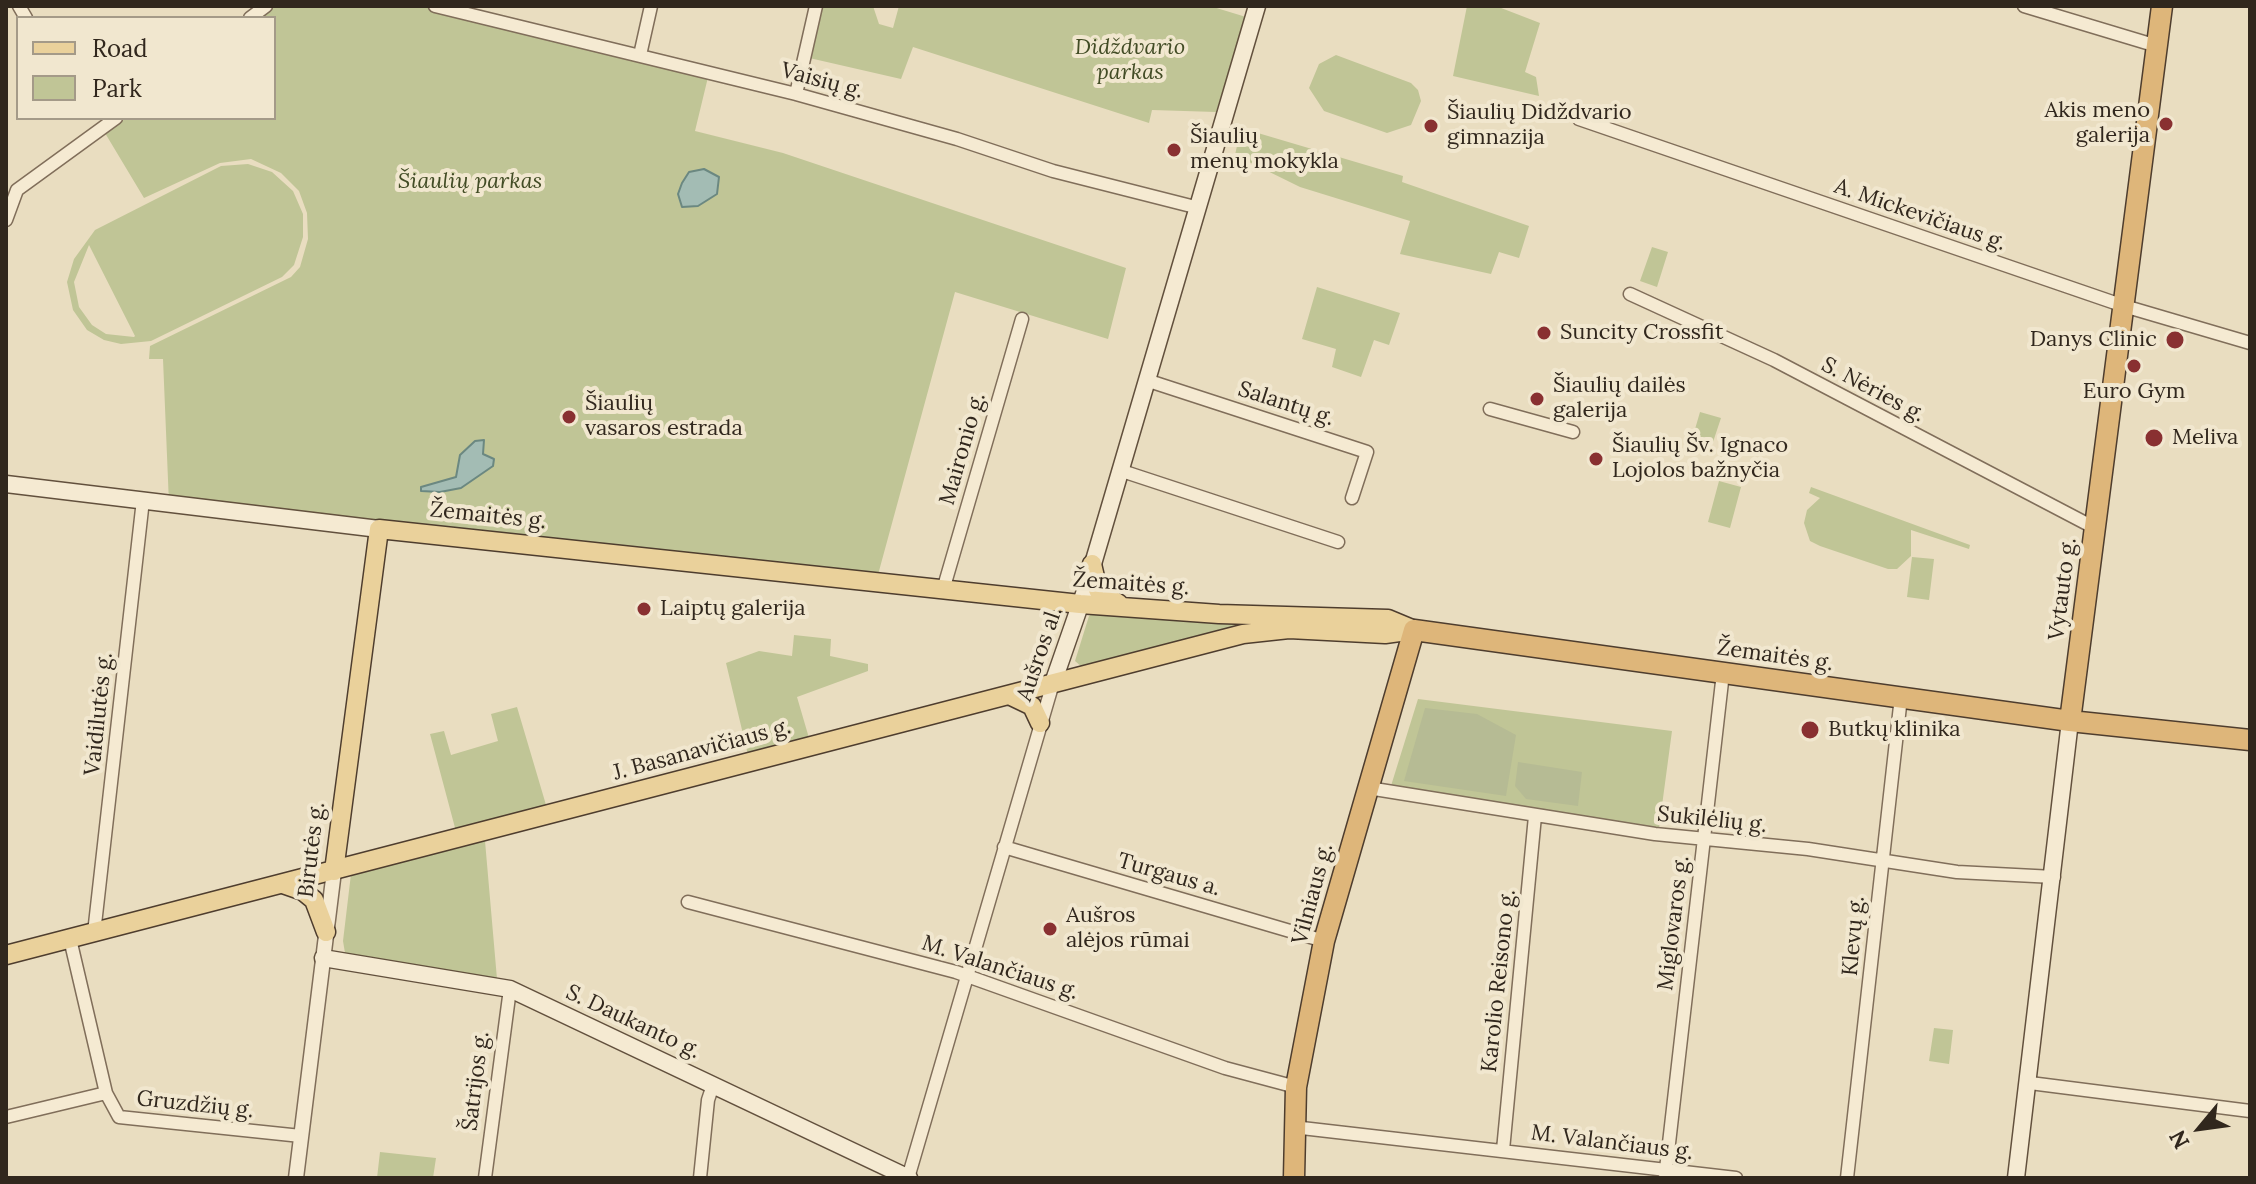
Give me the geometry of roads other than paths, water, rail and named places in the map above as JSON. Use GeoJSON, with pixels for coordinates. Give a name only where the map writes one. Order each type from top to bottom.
{"type":"FeatureCollection","features":[{"type":"Feature","properties":{"kind":"highway","name":"Vytauto g."},"geometry":{"type":"LineString","coordinates":[[2070,721],[2162,6]]}},
{"type":"Feature","properties":{"kind":"highway","name":"Žemaitės g."},"geometry":{"type":"LineString","coordinates":[[1414,630],[2070,721],[2250,740]]}},
{"type":"Feature","properties":{"kind":"highway","name":"Vilniaus g."},"geometry":{"type":"LineString","coordinates":[[1294,1178],[1296,1087],[1324,941],[1414,630]]}},
{"type":"Feature","properties":{"kind":"main road","name":"Aušros al."},"geometry":{"type":"LineString","coordinates":[[1053,683],[1080,604],[1195,207],[1257,6]]}},
{"type":"Feature","properties":{"kind":"main road","name":"Žemaitės g."},"geometry":{"type":"LineString","coordinates":[[6,484],[379,529],[943,590],[1130,608],[1375,618],[1414,630]]}},
{"type":"Feature","properties":{"kind":"main road","name":"Birutės g."},"geometry":{"type":"LineString","coordinates":[[334,871],[379,529]]}},
{"type":"Feature","properties":{"kind":"main road"},"geometry":{"type":"LineString","coordinates":[[1092,564],[1098,590],[1109,600],[1130,608]]}},
{"type":"Feature","properties":{"kind":"main road","name":"J. Basanavičiaus g."},"geometry":{"type":"LineString","coordinates":[[6,955],[1243,634],[1289,629],[1385,634],[1414,630]]}},
{"type":"Feature","properties":{"kind":"main road"},"geometry":{"type":"LineString","coordinates":[[1009,695],[1032,706],[1040,723]]}},
{"type":"Feature","properties":{"kind":"main road","name":"Vytauto g."},"geometry":{"type":"LineString","coordinates":[[2016,1178],[2030,1083],[2070,721]]}},
{"type":"Feature","properties":{"kind":"main road"},"geometry":{"type":"LineString","coordinates":[[283,884],[303,891],[314,900],[326,932]]}},
{"type":"Feature","properties":{"kind":"main road","name":"S. Daukanto g."},"geometry":{"type":"LineString","coordinates":[[323,958],[510,989],[908,1178]]}},
{"type":"Feature","properties":{"kind":"street","name":"Vaisių g."},"geometry":{"type":"LineString","coordinates":[[435,6],[796,94],[957,139],[1053,171],[1195,207]]}},
{"type":"Feature","properties":{"kind":"street"},"geometry":{"type":"LineString","coordinates":[[640,55],[651,6]]}},
{"type":"Feature","properties":{"kind":"street"},"geometry":{"type":"LineString","coordinates":[[796,94],[816,6]]}},
{"type":"Feature","properties":{"kind":"street"},"geometry":{"type":"LineString","coordinates":[[2024,6],[2157,46]]}},
{"type":"Feature","properties":{"kind":"street","name":"A. Mickevičiaus g."},"geometry":{"type":"LineString","coordinates":[[1579,119],[2124,306],[2250,343]]}},
{"type":"Feature","properties":{"kind":"street"},"geometry":{"type":"LineString","coordinates":[[6,220],[10,192],[99,123]]}},
{"type":"Feature","properties":{"kind":"street","name":"S. Nėries g."},"geometry":{"type":"LineString","coordinates":[[1630,294],[1774,360],[2095,528]]}},
{"type":"Feature","properties":{"kind":"street","name":"Maironio g."},"geometry":{"type":"LineString","coordinates":[[943,590],[1022,319]]}},
{"type":"Feature","properties":{"kind":"street","name":"Salantų g."},"geometry":{"type":"LineString","coordinates":[[1146,380],[1367,452],[1352,498]]}},
{"type":"Feature","properties":{"kind":"street"},"geometry":{"type":"LineString","coordinates":[[1490,409],[1573,432]]}},
{"type":"Feature","properties":{"kind":"street"},"geometry":{"type":"LineString","coordinates":[[1119,470],[1338,542]]}},
{"type":"Feature","properties":{"kind":"street","name":"Vaidilutės g."},"geometry":{"type":"LineString","coordinates":[[94,933],[143,500]]}},
{"type":"Feature","properties":{"kind":"street","name":"Miglovaros g."},"geometry":{"type":"LineString","coordinates":[[1665,1173],[1723,673]]}},
{"type":"Feature","properties":{"kind":"street","name":"Aušros al."},"geometry":{"type":"LineString","coordinates":[[908,1178],[1053,683]]}},
{"type":"Feature","properties":{"kind":"street","name":"Klevų g."},"geometry":{"type":"LineString","coordinates":[[1847,1178],[1901,697]]}},
{"type":"Feature","properties":{"kind":"street","name":"Sukilėlių g."},"geometry":{"type":"LineString","coordinates":[[1368,788],[1704,840],[1957,872],[2054,877]]}},
{"type":"Feature","properties":{"kind":"street","name":"Karolio Reisono g."},"geometry":{"type":"LineString","coordinates":[[1503,1150],[1535,816]]}},
{"type":"Feature","properties":{"kind":"street","name":"Turgaus a."},"geometry":{"type":"LineString","coordinates":[[1004,847],[1324,941]]}},
{"type":"Feature","properties":{"kind":"street","name":"Birutės g."},"geometry":{"type":"LineString","coordinates":[[296,1178],[334,871]]}},
{"type":"Feature","properties":{"kind":"street","name":"M. Valančiaus g."},"geometry":{"type":"LineString","coordinates":[[688,902],[966,975],[1225,1068],[1296,1087]]}},
{"type":"Feature","properties":{"kind":"street"},"geometry":{"type":"LineString","coordinates":[[70,939],[106,1093]]}},
{"type":"Feature","properties":{"kind":"street","name":"Šatrijos g."},"geometry":{"type":"LineString","coordinates":[[485,1178],[510,989]]}},
{"type":"Feature","properties":{"kind":"street"},"geometry":{"type":"LineString","coordinates":[[2030,1083],[2250,1111]]}},
{"type":"Feature","properties":{"kind":"street"},"geometry":{"type":"LineString","coordinates":[[700,1178],[708,1100],[713,1085]]}},
{"type":"Feature","properties":{"kind":"street","name":"Gruzdžių g."},"geometry":{"type":"LineString","coordinates":[[6,1117],[106,1093],[119,1117],[301,1136]]}},
{"type":"Feature","properties":{"kind":"street","name":"M. Valančiaus g."},"geometry":{"type":"LineString","coordinates":[[1293,1127],[1503,1150],[1665,1173],[1736,1178]]}},
{"type":"Feature","properties":{"kind":"water"},"geometry":{"type":"Polygon","coordinates":[[[704,169],[719,177],[717,194],[698,206],[682,207],[678,194],[682,183],[689,172],[704,169]]]}},
{"type":"Feature","properties":{"kind":"water"},"geometry":{"type":"Polygon","coordinates":[[[484,440],[483,454],[494,459],[493,466],[461,488],[440,492],[421,491],[421,487],[456,477],[460,455],[475,441],[484,440]]]}},
{"type":"Feature","properties":{"kind":"place","name":"Akis meno galerija"},"geometry":{"type":"Point","coordinates":[2166,124]}},
{"type":"Feature","properties":{"kind":"place","name":"Šiaulių Didždvario gimnazija"},"geometry":{"type":"Point","coordinates":[1431,126]}},
{"type":"Feature","properties":{"kind":"place","name":"Šiaulių menų mokykla"},"geometry":{"type":"Point","coordinates":[1174,150]}},
{"type":"Feature","properties":{"kind":"place","name":"Suncity Crossfit"},"geometry":{"type":"Point","coordinates":[1544,333]}},
{"type":"Feature","properties":{"kind":"place","name":"Danys Clinic"},"geometry":{"type":"Point","coordinates":[2175,340]}},
{"type":"Feature","properties":{"kind":"place","name":"Euro Gym"},"geometry":{"type":"Point","coordinates":[2134,366]}},
{"type":"Feature","properties":{"kind":"place","name":"Šiaulių dailės galerija"},"geometry":{"type":"Point","coordinates":[1537,399]}},
{"type":"Feature","properties":{"kind":"place","name":"Šiaulių vasaros estrada"},"geometry":{"type":"Point","coordinates":[569,417]}},
{"type":"Feature","properties":{"kind":"place","name":"Meliva"},"geometry":{"type":"Point","coordinates":[2154,438]}},
{"type":"Feature","properties":{"kind":"place","name":"Šiaulių Šv. Ignaco Lojolos bažnyčia"},"geometry":{"type":"Point","coordinates":[1596,459]}},
{"type":"Feature","properties":{"kind":"place","name":"Laiptų galerija"},"geometry":{"type":"Point","coordinates":[644,609]}},
{"type":"Feature","properties":{"kind":"place","name":"Butkų klinika"},"geometry":{"type":"Point","coordinates":[1810,730]}},
{"type":"Feature","properties":{"kind":"place","name":"Aušros alėjos rūmai"},"geometry":{"type":"Point","coordinates":[1050,929]}},
{"type":"Feature","properties":{"kind":"park label","name":"Didždvario parkas"},"geometry":{"type":"Point","coordinates":[1130,60]}},
{"type":"Feature","properties":{"kind":"park label","name":"Šiaulių parkas"},"geometry":{"type":"Point","coordinates":[470,182]}}]}
